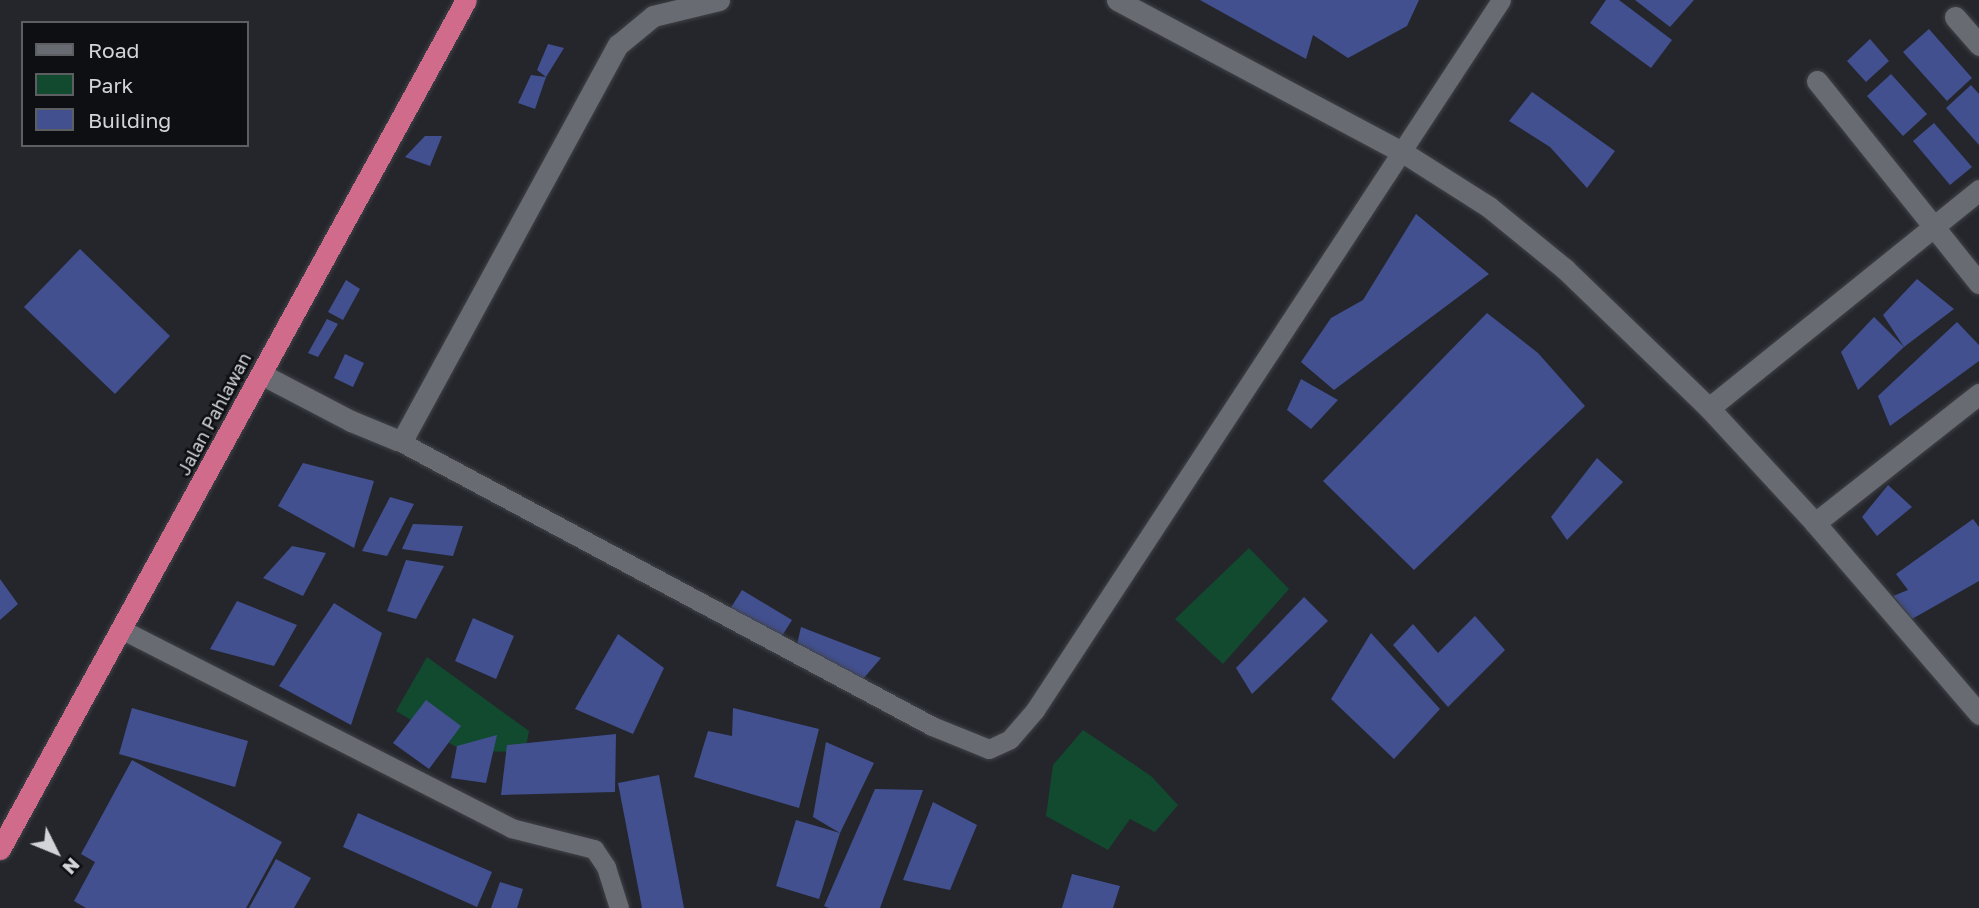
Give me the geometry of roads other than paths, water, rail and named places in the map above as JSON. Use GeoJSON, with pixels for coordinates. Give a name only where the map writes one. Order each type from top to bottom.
{"type":"FeatureCollection","features":[{"type":"Feature","properties":{"kind":"highway","name":"Jalan Pahlawan"},"geometry":{"type":"LineString","coordinates":[[0,849],[123,630],[466,0]]}},
{"type":"Feature","properties":{"kind":"street"},"geometry":{"type":"LineString","coordinates":[[261,374],[397,440],[422,411],[618,45],[653,16],[719,0]]}},
{"type":"Feature","properties":{"kind":"street"},"geometry":{"type":"LineString","coordinates":[[1117,0],[1404,153],[1489,207],[1565,269],[1709,408],[1815,523],[1979,714]]}},
{"type":"Feature","properties":{"kind":"street"},"geometry":{"type":"LineString","coordinates":[[1955,17],[1979,45]]}},
{"type":"Feature","properties":{"kind":"street"},"geometry":{"type":"LineString","coordinates":[[1817,81],[1979,283]]}},
{"type":"Feature","properties":{"kind":"street"},"geometry":{"type":"LineString","coordinates":[[1709,408],[1979,190]]}},
{"type":"Feature","properties":{"kind":"street"},"geometry":{"type":"LineString","coordinates":[[1815,523],[1979,394]]}},
{"type":"Feature","properties":{"kind":"lane"},"geometry":{"type":"LineString","coordinates":[[397,440],[932,726],[989,749],[1010,739],[1035,710],[1404,153],[1501,0]]}},
{"type":"Feature","properties":{"kind":"lane"},"geometry":{"type":"LineString","coordinates":[[123,630],[511,828],[594,849],[606,867],[619,908]]}}]}
